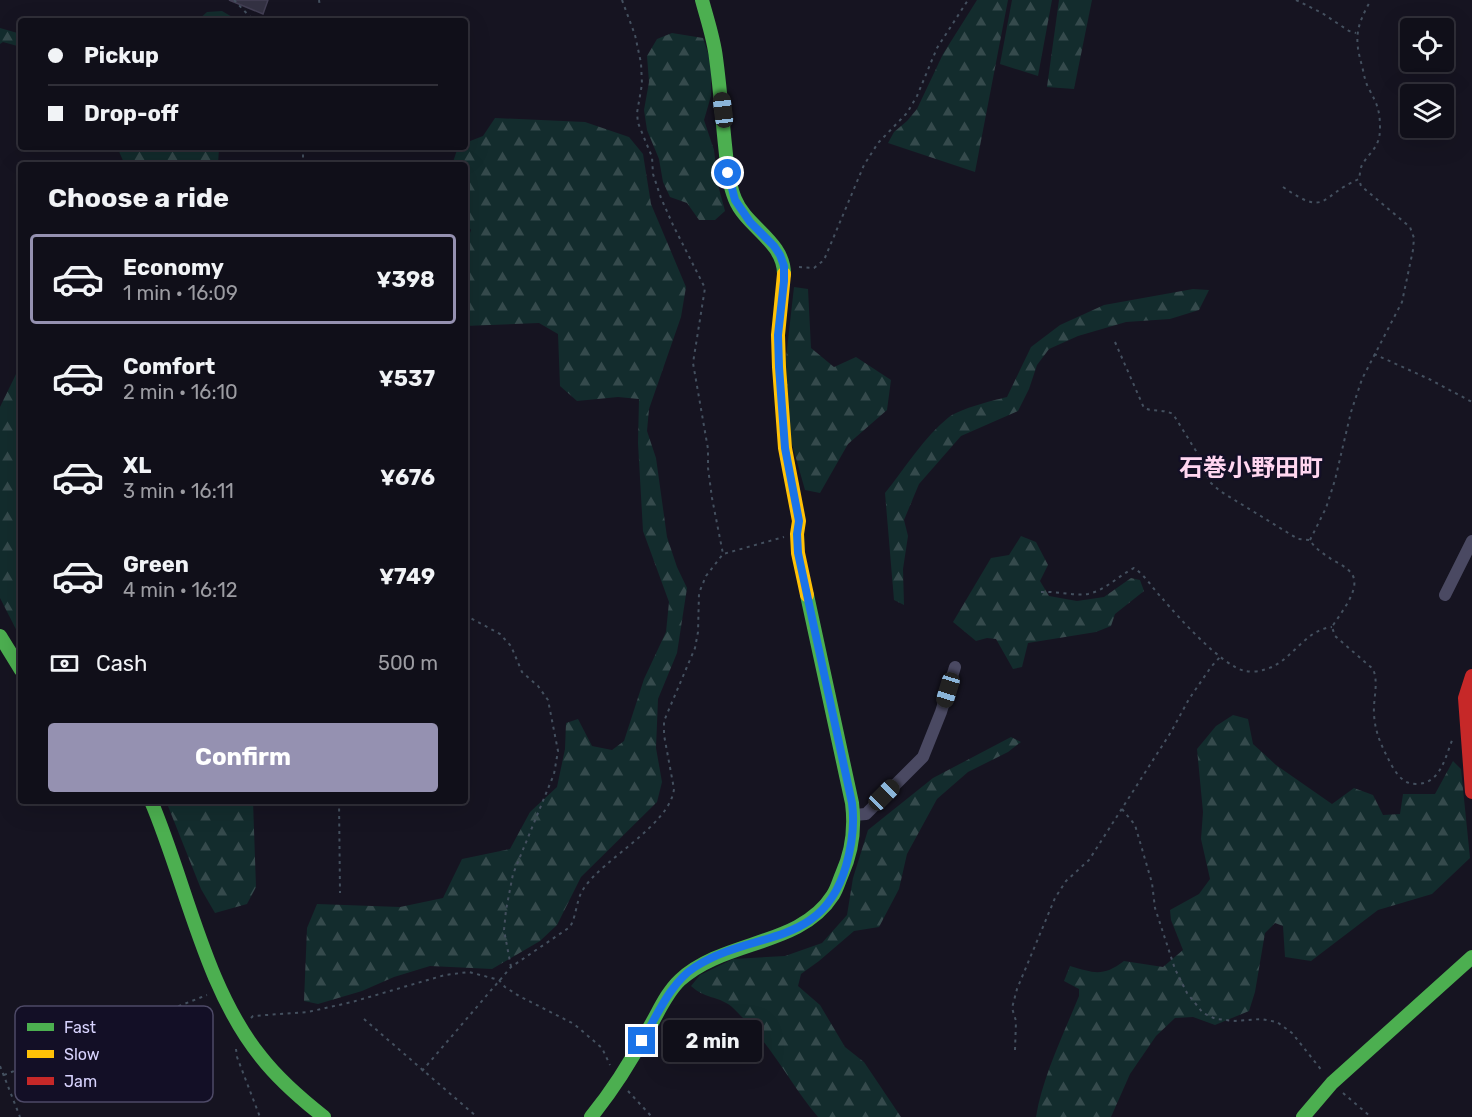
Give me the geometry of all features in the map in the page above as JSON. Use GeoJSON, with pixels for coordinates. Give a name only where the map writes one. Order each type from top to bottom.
{"type":"FeatureCollection","features":[{"type":"Feature","properties":{"kind":"street"},"geometry":{"type":"LineString","coordinates":[[591,1117],[618,1084],[678,981],[695,967],[727,952],[799,928],[819,914],[832,900],[843,877],[854,832],[854,815],[798,553],[799,521],[785,448],[778,335],[784,266],[774,246],[750,222],[735,200],[728,173],[716,55],[702,0]]}},
{"type":"Feature","properties":{"kind":"street"},"geometry":{"type":"LineString","coordinates":[[1445,595],[1472,541]]}},
{"type":"Feature","properties":{"kind":"street"},"geometry":{"type":"LineString","coordinates":[[0,636],[18,665]]}},
{"type":"Feature","properties":{"kind":"street"},"geometry":{"type":"LineString","coordinates":[[854,815],[866,814],[923,757],[941,712],[955,667]]}},
{"type":"Feature","properties":{"kind":"street"},"geometry":{"type":"LineString","coordinates":[[1472,676],[1465,698],[1472,792]]}},
{"type":"Feature","properties":{"kind":"street"},"geometry":{"type":"LineString","coordinates":[[152,804],[221,989],[240,1028],[273,1071],[324,1117]]}},
{"type":"Feature","properties":{"kind":"street"},"geometry":{"type":"LineString","coordinates":[[1303,1117],[1332,1083],[1472,957]]}},
{"type":"Feature","properties":{"kind":"path"},"geometry":{"type":"LineString","coordinates":[[234,0],[251,18]]}},
{"type":"Feature","properties":{"kind":"path"},"geometry":{"type":"LineString","coordinates":[[319,0],[320,8]]}},
{"type":"Feature","properties":{"kind":"path"},"geometry":{"type":"LineString","coordinates":[[622,0],[635,35],[641,63],[642,84],[637,113],[638,123],[652,157],[653,174],[661,198],[705,288],[693,363],[708,449],[712,498],[723,554]]}},
{"type":"Feature","properties":{"kind":"path"},"geometry":{"type":"LineString","coordinates":[[784,266],[814,268],[824,260],[864,165],[878,143],[907,113],[917,96],[937,48],[968,0]]}},
{"type":"Feature","properties":{"kind":"path"},"geometry":{"type":"LineString","coordinates":[[1296,0],[1322,13],[1348,31],[1356,33]]}},
{"type":"Feature","properties":{"kind":"path"},"geometry":{"type":"LineString","coordinates":[[1310,540],[1326,508],[1335,480],[1351,411],[1374,354],[1402,302],[1414,238],[1410,226],[1361,186],[1359,179],[1362,165],[1376,146],[1380,131],[1376,100],[1368,88],[1356,45],[1356,33],[1371,0]]}},
{"type":"Feature","properties":{"kind":"path"},"geometry":{"type":"LineString","coordinates":[[1283,187],[1302,200],[1314,204],[1359,179]]}},
{"type":"Feature","properties":{"kind":"path"},"geometry":{"type":"LineString","coordinates":[[1115,342],[1144,408],[1151,411],[1166,410],[1173,414],[1181,423],[1210,482],[1220,491],[1298,539],[1310,540]]}},
{"type":"Feature","properties":{"kind":"path"},"geometry":{"type":"LineString","coordinates":[[1374,354],[1429,378],[1472,402]]}},
{"type":"Feature","properties":{"kind":"path"},"geometry":{"type":"LineString","coordinates":[[422,1071],[511,967],[570,927],[576,917],[584,888],[640,837],[673,798],[674,789],[664,735],[664,721],[695,648],[698,632],[699,593],[706,576],[723,554],[797,534]]}},
{"type":"Feature","properties":{"kind":"path"},"geometry":{"type":"LineString","coordinates":[[1310,540],[1315,548],[1347,569],[1353,576],[1355,584],[1353,591],[1332,627],[1335,636],[1373,669],[1376,676],[1374,713],[1377,735],[1403,781],[1410,784],[1424,784],[1437,777],[1456,730]]}},
{"type":"Feature","properties":{"kind":"path"},"geometry":{"type":"LineString","coordinates":[[1041,592],[1088,594],[1108,586],[1134,568],[1220,657],[1244,671],[1273,668],[1285,660],[1311,635],[1325,627],[1332,627]]}},
{"type":"Feature","properties":{"kind":"path"},"geometry":{"type":"LineString","coordinates":[[468,617],[500,634],[511,646],[522,672],[538,686],[548,700],[558,752],[554,774],[513,874],[504,930],[511,967]]}},
{"type":"Feature","properties":{"kind":"path"},"geometry":{"type":"LineString","coordinates":[[1015,1050],[1016,1021],[1012,1008],[1017,989],[1055,898],[1066,881],[1089,860],[1171,732],[1189,699],[1220,657]]}},
{"type":"Feature","properties":{"kind":"path"},"geometry":{"type":"LineString","coordinates":[[339,804],[340,893]]}},
{"type":"Feature","properties":{"kind":"path"},"geometry":{"type":"LineString","coordinates":[[1122,809],[1135,825],[1152,883],[1158,918],[1174,969],[1187,993],[1203,1013],[1216,1019],[1235,1021],[1261,1019],[1277,1022],[1292,1033],[1332,1083],[1371,1117]]}},
{"type":"Feature","properties":{"kind":"path"},"geometry":{"type":"LineString","coordinates":[[260,1117],[237,1057],[236,1039],[240,1028],[253,1016],[308,1012],[352,1002],[445,975],[469,972],[499,980],[519,996],[574,1024],[602,1048],[618,1084],[627,1090],[652,1117]]}},
{"type":"Feature","properties":{"kind":"path"},"geometry":{"type":"LineString","coordinates":[[178,1006],[221,989]]}},
{"type":"Feature","properties":{"kind":"path"},"geometry":{"type":"LineString","coordinates":[[364,1019],[477,1117]]}},
{"type":"Feature","properties":{"kind":"path"},"geometry":{"type":"LineString","coordinates":[[0,1065],[20,1117]]}},
{"type":"Feature","properties":{"kind":"path"},"geometry":{"type":"LineString","coordinates":[[4,1075],[15,1071]]}},
{"type":"Feature","properties":{"kind":"green space"},"geometry":{"type":"Polygon","coordinates":[[[977,0],[1008,0],[975,172],[888,143],[894,132],[917,109],[943,54],[977,0]]]}},
{"type":"Feature","properties":{"kind":"green space"},"geometry":{"type":"Polygon","coordinates":[[[1012,0],[1052,0],[1038,76],[1000,64],[1012,0]]]}},
{"type":"Feature","properties":{"kind":"green space"},"geometry":{"type":"Polygon","coordinates":[[[1059,0],[1092,0],[1074,89],[1047,87],[1059,0]]]}},
{"type":"Feature","properties":{"kind":"green space"},"geometry":{"type":"Polygon","coordinates":[[[222,11],[234,18],[200,18],[207,12],[222,11]]]}},
{"type":"Feature","properties":{"kind":"green space"},"geometry":{"type":"Polygon","coordinates":[[[0,28],[18,33],[18,46],[3,42],[0,44],[0,28]]]}},
{"type":"Feature","properties":{"kind":"green space"},"geometry":{"type":"Polygon","coordinates":[[[672,33],[703,38],[711,62],[711,96],[704,120],[714,150],[718,185],[725,211],[715,220],[699,220],[687,203],[670,197],[663,182],[659,159],[647,130],[644,110],[649,82],[647,56],[657,39],[672,33]]]}},
{"type":"Feature","properties":{"kind":"green space"},"geometry":{"type":"Polygon","coordinates":[[[495,118],[585,122],[629,137],[643,154],[651,204],[686,287],[681,317],[649,409],[647,431],[656,458],[667,537],[687,588],[677,653],[658,699],[656,748],[662,782],[657,802],[581,877],[557,925],[540,941],[492,969],[430,966],[394,977],[362,991],[318,1004],[304,1001],[307,928],[317,904],[400,907],[443,898],[462,859],[510,849],[530,812],[557,787],[565,749],[566,723],[578,719],[592,746],[612,750],[624,741],[644,679],[666,632],[669,602],[643,531],[638,443],[639,399],[618,397],[577,401],[560,386],[558,334],[539,323],[468,326],[468,239],[471,230],[468,226],[468,162],[453,162],[457,150],[468,150],[468,142],[483,136],[495,118]]]}},
{"type":"Feature","properties":{"kind":"green space"},"geometry":{"type":"Polygon","coordinates":[[[118,150],[219,150],[218,162],[124,162],[118,150]]]}},
{"type":"Feature","properties":{"kind":"green space"},"geometry":{"type":"Polygon","coordinates":[[[794,287],[808,289],[811,348],[834,367],[856,357],[891,380],[887,410],[848,444],[820,493],[805,490],[788,430],[786,358],[794,287]]]}},
{"type":"Feature","properties":{"kind":"green space"},"geometry":{"type":"Polygon","coordinates":[[[1193,289],[1209,290],[1199,310],[1170,319],[1126,322],[1078,336],[1049,349],[1037,365],[1018,411],[961,436],[919,484],[904,520],[908,536],[903,569],[904,605],[894,600],[885,493],[931,434],[949,417],[961,411],[1007,397],[1031,347],[1060,325],[1104,305],[1193,289]]]}},
{"type":"Feature","properties":{"kind":"green space"},"geometry":{"type":"Polygon","coordinates":[[[18,370],[18,633],[0,598],[0,407],[18,370]]]}},
{"type":"Feature","properties":{"kind":"green space"},"geometry":{"type":"Polygon","coordinates":[[[1021,536],[1036,542],[1048,565],[1040,581],[1049,596],[1077,601],[1104,597],[1131,578],[1140,580],[1144,591],[1115,614],[1111,626],[1096,632],[1028,643],[1022,667],[1013,669],[996,639],[987,638],[976,641],[953,622],[991,558],[1009,555],[1021,536]]]}},
{"type":"Feature","properties":{"kind":"green space"},"geometry":{"type":"Polygon","coordinates":[[[1233,715],[1248,719],[1253,744],[1276,765],[1332,804],[1354,788],[1373,795],[1383,815],[1400,814],[1403,794],[1435,794],[1453,761],[1461,769],[1470,858],[1432,894],[1378,910],[1311,961],[1285,957],[1283,926],[1275,923],[1265,933],[1255,992],[1249,1011],[1215,1025],[1193,1017],[1175,1018],[1156,1036],[1130,1074],[1111,1117],[1036,1117],[1048,1071],[1079,996],[1079,989],[1064,981],[1070,966],[1098,972],[1110,970],[1124,961],[1163,967],[1183,950],[1171,920],[1170,910],[1199,894],[1210,879],[1201,839],[1203,812],[1197,749],[1216,726],[1233,715]]]}},
{"type":"Feature","properties":{"kind":"green space"},"geometry":{"type":"Polygon","coordinates":[[[1011,737],[1021,742],[1008,752],[968,772],[937,799],[907,854],[899,889],[879,927],[854,931],[801,974],[798,986],[820,1005],[845,1047],[864,1062],[901,1117],[818,1117],[753,1028],[728,1004],[701,993],[691,986],[700,975],[733,959],[785,956],[822,943],[847,915],[853,878],[868,830],[933,778],[1011,737]]]}},
{"type":"Feature","properties":{"kind":"green space"},"geometry":{"type":"Polygon","coordinates":[[[167,804],[253,804],[256,887],[247,904],[215,913],[201,889],[167,804]]]}},
{"type":"Feature","properties":{"kind":"building"},"geometry":{"type":"Polygon","coordinates":[[[229,0],[268,0],[263,14],[229,0]]]}},
{"type":"Feature","properties":{"kind":"traffic: fast"},"geometry":{"type":"LineString","coordinates":[[702,0],[715,51],[727,166],[733,193],[740,209],[778,252],[784,274]]}},
{"type":"Feature","properties":{"kind":"traffic: fast"},"geometry":{"type":"LineString","coordinates":[[591,1117],[634,1055],[666,998],[680,980],[698,967],[718,957],[782,934],[802,924],[819,912],[837,888],[850,848],[853,830],[852,803],[807,595]]}},
{"type":"Feature","properties":{"kind":"traffic: fast"},"geometry":{"type":"LineString","coordinates":[[0,636],[18,665]]}},
{"type":"Feature","properties":{"kind":"traffic: fast"},"geometry":{"type":"LineString","coordinates":[[152,804],[211,967],[242,1030],[268,1065],[291,1089],[324,1117]]}},
{"type":"Feature","properties":{"kind":"traffic: fast"},"geometry":{"type":"LineString","coordinates":[[1303,1117],[1332,1083],[1472,957]]}},
{"type":"Feature","properties":{"kind":"traffic: slow"},"geometry":{"type":"LineString","coordinates":[[784,274],[778,335],[779,367],[785,448],[799,521],[798,553],[807,595]]}},
{"type":"Feature","properties":{"kind":"traffic: jam"},"geometry":{"type":"LineString","coordinates":[[1472,676],[1465,698],[1472,792]]}},
{"type":"Feature","properties":{"kind":"district","name":"石巻小野田町"},"geometry":{"type":"Point","coordinates":[1251,468]}},
{"type":"Feature","properties":{"kind":"route"},"geometry":{"type":"LineString","coordinates":[[642,1041],[678,981],[695,967],[727,952],[799,928],[819,914],[832,900],[843,877],[854,832],[852,803],[798,553],[799,521],[785,448],[778,335],[784,266],[774,246],[750,222],[735,200],[728,173]]}}]}
